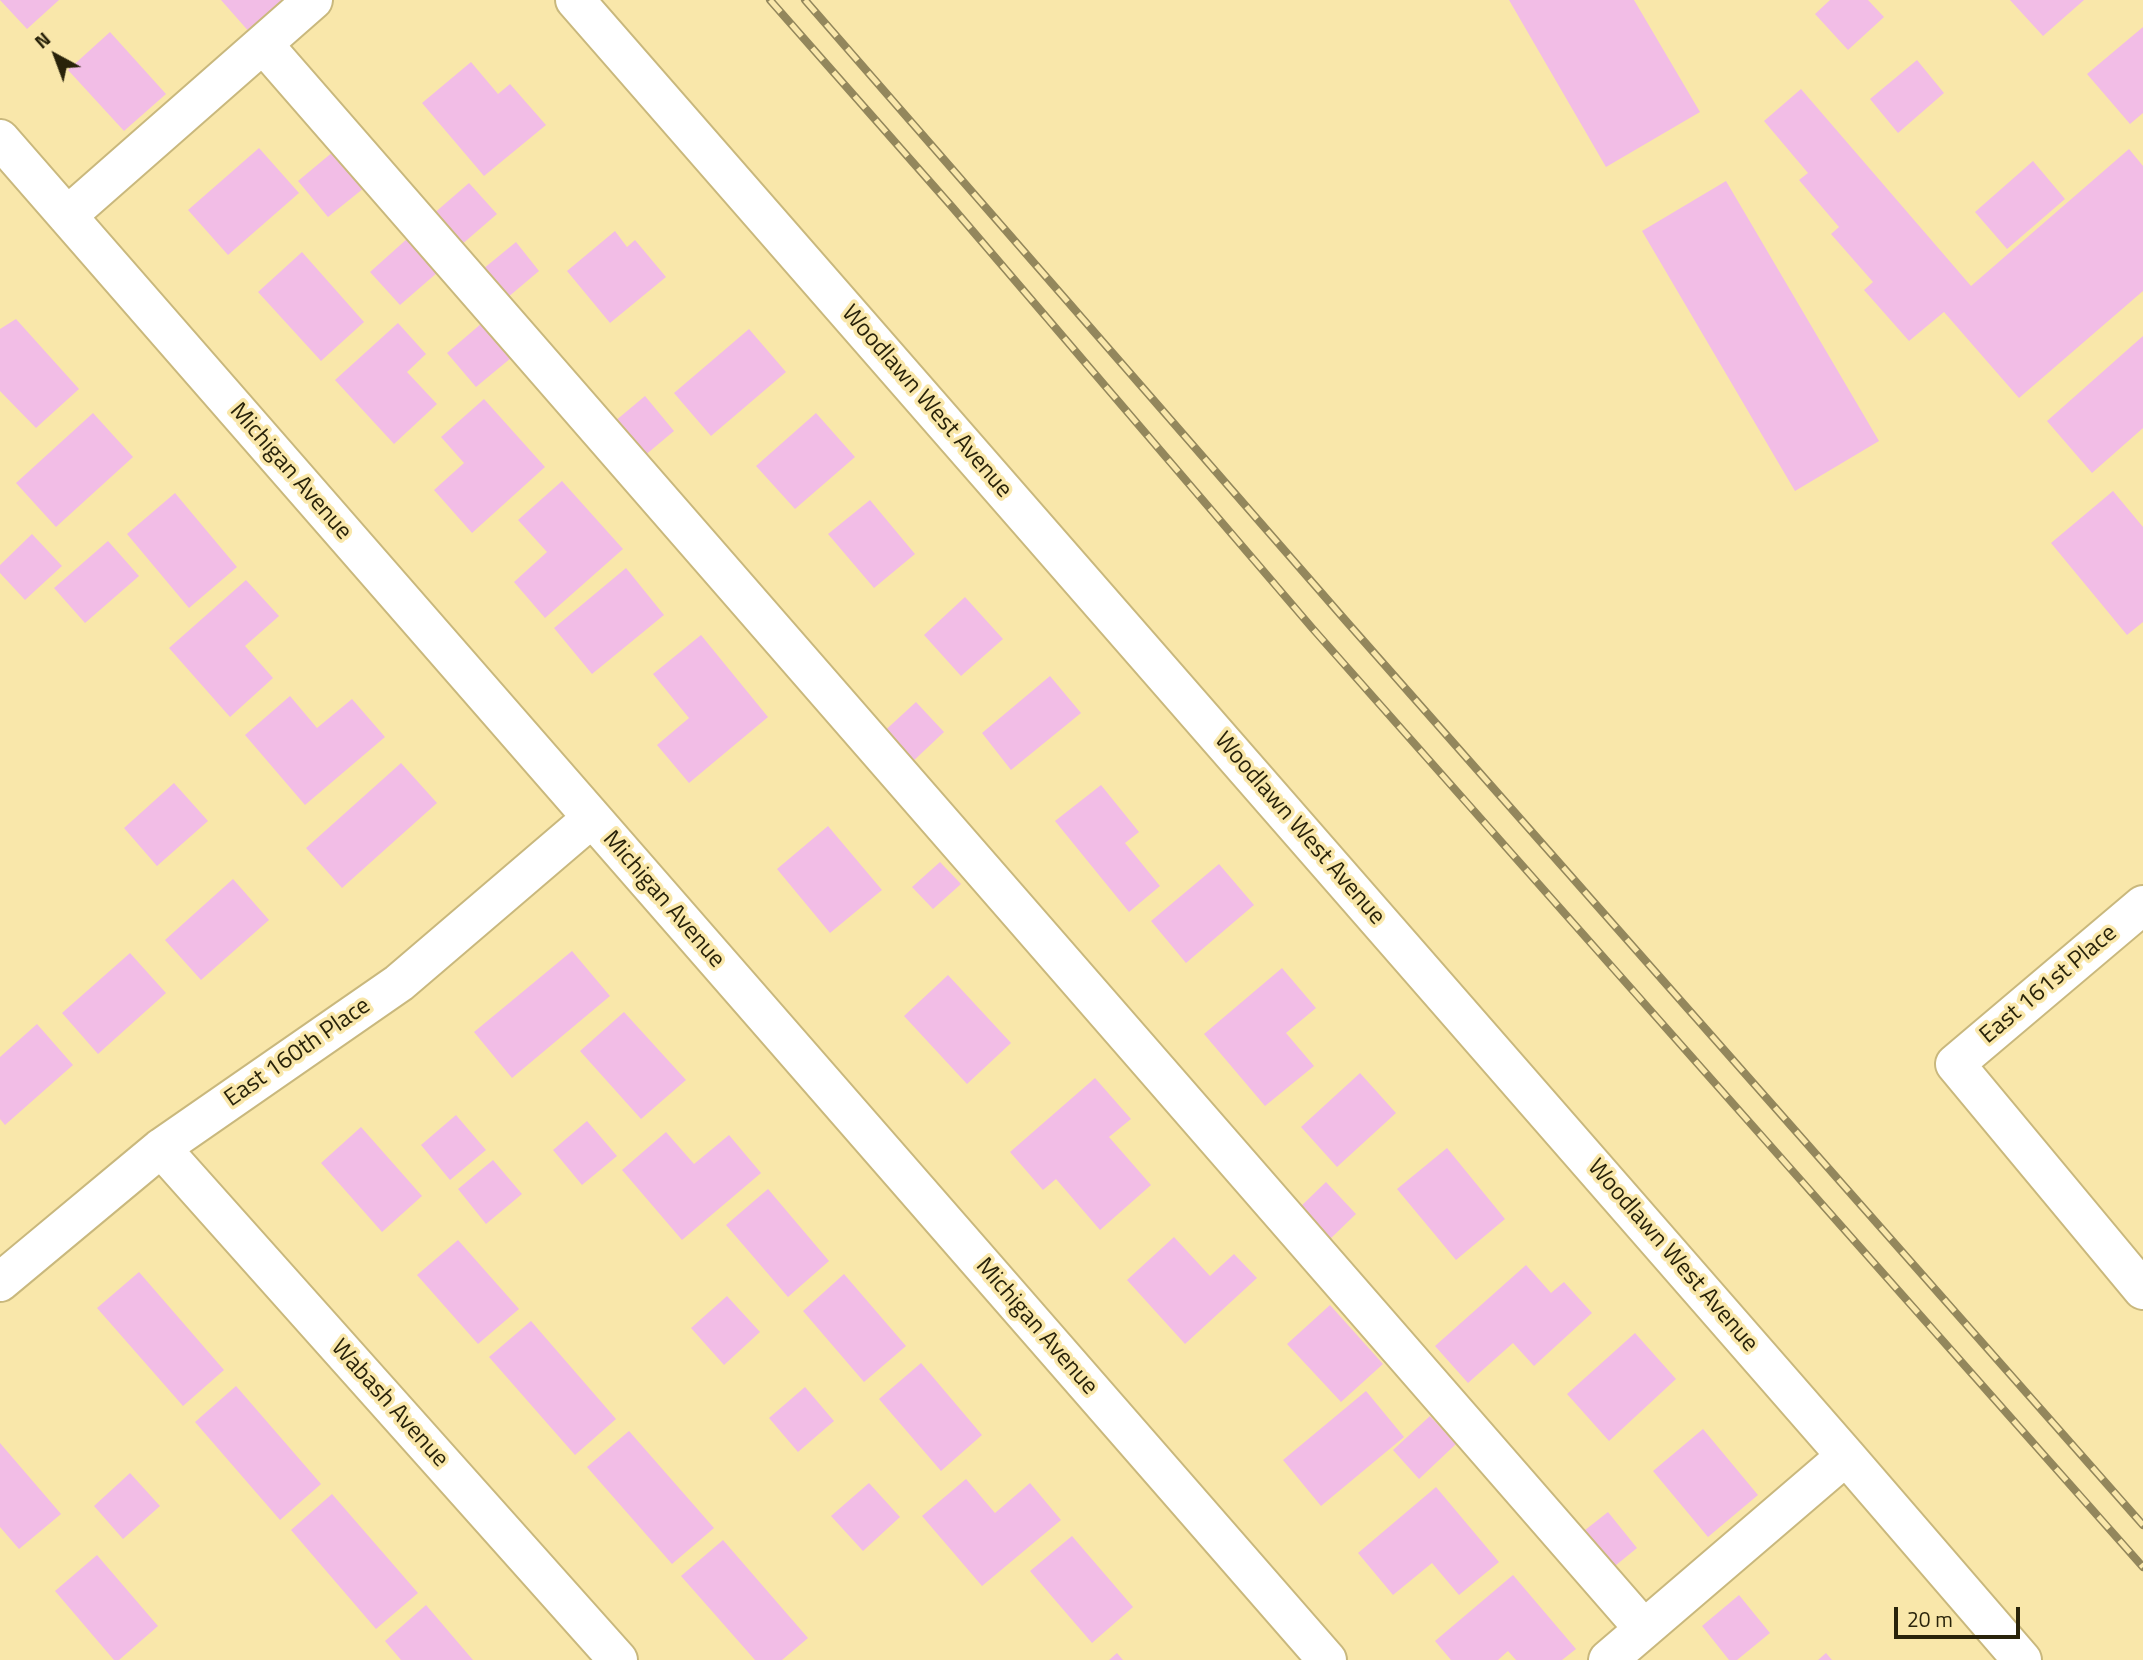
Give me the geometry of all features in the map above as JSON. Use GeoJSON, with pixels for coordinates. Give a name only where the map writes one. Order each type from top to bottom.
{"type":"FeatureCollection","features":[{"type":"Feature","properties":{"kind":"street"},"geometry":{"type":"LineString","coordinates":[[66,216],[313,0]]}},
{"type":"Feature","properties":{"kind":"street","name":"Woodlawn West Avenue"},"geometry":{"type":"LineString","coordinates":[[575,0],[1846,1455],[2021,1660]]}},
{"type":"Feature","properties":{"kind":"street"},"geometry":{"type":"LineString","coordinates":[[263,44],[1644,1629]]}},
{"type":"Feature","properties":{"kind":"street","name":"Michigan Avenue"},"geometry":{"type":"LineString","coordinates":[[0,139],[1326,1660]]}},
{"type":"Feature","properties":{"kind":"street","name":"East 160th Place"},"geometry":{"type":"LineString","coordinates":[[0,1282],[161,1148],[399,983],[592,818]]}},
{"type":"Feature","properties":{"kind":"street","name":"East 161st Place"},"geometry":{"type":"LineString","coordinates":[[2143,905],[1955,1064],[2143,1290]]}},
{"type":"Feature","properties":{"kind":"street","name":"Wabash Avenue"},"geometry":{"type":"LineString","coordinates":[[161,1148],[618,1660]]}},
{"type":"Feature","properties":{"kind":"street"},"geometry":{"type":"LineString","coordinates":[[1608,1660],[1846,1455]]}},
{"type":"Feature","properties":{"kind":"building"},"geometry":{"type":"Polygon","coordinates":[[[0,0],[59,0],[27,29],[0,0]]]}},
{"type":"Feature","properties":{"kind":"building"},"geometry":{"type":"Polygon","coordinates":[[[221,0],[289,0],[251,34],[221,0]]]}},
{"type":"Feature","properties":{"kind":"building"},"geometry":{"type":"Polygon","coordinates":[[[1509,0],[1634,0],[1700,112],[1606,167],[1509,0]]]}},
{"type":"Feature","properties":{"kind":"building"},"geometry":{"type":"Polygon","coordinates":[[[1830,0],[1868,0],[1884,17],[1848,50],[1815,14],[1830,0]]]}},
{"type":"Feature","properties":{"kind":"building"},"geometry":{"type":"Polygon","coordinates":[[[2010,0],[2084,0],[2043,36],[2010,0]]]}},
{"type":"Feature","properties":{"kind":"building"},"geometry":{"type":"Polygon","coordinates":[[[2143,27],[2143,113],[2130,124],[2087,74],[2143,27]]]}},
{"type":"Feature","properties":{"kind":"building"},"geometry":{"type":"Polygon","coordinates":[[[110,32],[166,94],[124,131],[68,70],[110,32]]]}},
{"type":"Feature","properties":{"kind":"building"},"geometry":{"type":"Polygon","coordinates":[[[1917,60],[1944,93],[1898,133],[1870,99],[1917,60]]]}},
{"type":"Feature","properties":{"kind":"building"},"geometry":{"type":"Polygon","coordinates":[[[471,62],[498,94],[510,84],[546,125],[484,176],[422,103],[471,62]]]}},
{"type":"Feature","properties":{"kind":"building"},"geometry":{"type":"Polygon","coordinates":[[[1801,89],[1971,286],[2129,149],[2143,166],[2143,291],[2019,398],[1944,312],[1909,341],[1864,290],[1873,282],[1831,234],[1839,227],[1799,180],[1808,173],[1764,121],[1801,89]]]}},
{"type":"Feature","properties":{"kind":"building"},"geometry":{"type":"Polygon","coordinates":[[[259,148],[299,193],[228,255],[188,210],[259,148]]]}},
{"type":"Feature","properties":{"kind":"building"},"geometry":{"type":"Polygon","coordinates":[[[334,151],[364,188],[328,217],[298,181],[334,151]]]}},
{"type":"Feature","properties":{"kind":"building"},"geometry":{"type":"Polygon","coordinates":[[[2033,161],[2065,199],[2007,249],[1975,212],[2033,161]]]}},
{"type":"Feature","properties":{"kind":"building"},"geometry":{"type":"Polygon","coordinates":[[[1726,181],[1879,441],[1795,491],[1642,231],[1726,181]]]}},
{"type":"Feature","properties":{"kind":"building"},"geometry":{"type":"Polygon","coordinates":[[[469,183],[497,214],[460,246],[432,215],[469,183]]]}},
{"type":"Feature","properties":{"kind":"building"},"geometry":{"type":"Polygon","coordinates":[[[615,231],[627,247],[635,240],[666,277],[610,323],[567,271],[615,231]]]}},
{"type":"Feature","properties":{"kind":"building"},"geometry":{"type":"Polygon","coordinates":[[[408,238],[438,272],[400,305],[370,272],[408,238]]]}},
{"type":"Feature","properties":{"kind":"building"},"geometry":{"type":"Polygon","coordinates":[[[516,242],[539,271],[507,298],[483,269],[516,242]]]}},
{"type":"Feature","properties":{"kind":"building"},"geometry":{"type":"Polygon","coordinates":[[[302,252],[364,322],[321,361],[258,292],[302,252]]]}},
{"type":"Feature","properties":{"kind":"building"},"geometry":{"type":"Polygon","coordinates":[[[16,319],[79,389],[36,428],[0,391],[0,329],[16,319]]]}},
{"type":"Feature","properties":{"kind":"building"},"geometry":{"type":"Polygon","coordinates":[[[398,323],[426,354],[407,372],[437,404],[394,444],[335,380],[398,323]]]}},
{"type":"Feature","properties":{"kind":"building"},"geometry":{"type":"Polygon","coordinates":[[[482,323],[511,358],[476,387],[447,353],[482,323]]]}},
{"type":"Feature","properties":{"kind":"building"},"geometry":{"type":"Polygon","coordinates":[[[749,329],[786,372],[711,436],[674,393],[749,329]]]}},
{"type":"Feature","properties":{"kind":"building"},"geometry":{"type":"Polygon","coordinates":[[[2143,336],[2143,428],[2092,473],[2047,421],[2143,336]]]}},
{"type":"Feature","properties":{"kind":"building"},"geometry":{"type":"Polygon","coordinates":[[[645,396],[674,431],[637,462],[608,427],[645,396]]]}},
{"type":"Feature","properties":{"kind":"building"},"geometry":{"type":"Polygon","coordinates":[[[484,399],[545,467],[472,533],[434,490],[464,463],[441,437],[484,399]]]}},
{"type":"Feature","properties":{"kind":"building"},"geometry":{"type":"Polygon","coordinates":[[[93,413],[133,457],[56,527],[16,483],[93,413]]]}},
{"type":"Feature","properties":{"kind":"building"},"geometry":{"type":"Polygon","coordinates":[[[816,413],[855,457],[795,509],[756,466],[816,413]]]}},
{"type":"Feature","properties":{"kind":"building"},"geometry":{"type":"Polygon","coordinates":[[[562,481],[623,549],[545,618],[514,582],[547,552],[518,520],[562,481]]]}},
{"type":"Feature","properties":{"kind":"building"},"geometry":{"type":"Polygon","coordinates":[[[2113,491],[2143,527],[2143,622],[2127,635],[2051,543],[2113,491]]]}},
{"type":"Feature","properties":{"kind":"building"},"geometry":{"type":"Polygon","coordinates":[[[175,493],[237,567],[189,608],[127,534],[175,493]]]}},
{"type":"Feature","properties":{"kind":"building"},"geometry":{"type":"Polygon","coordinates":[[[870,500],[915,554],[874,588],[828,534],[870,500]]]}},
{"type":"Feature","properties":{"kind":"building"},"geometry":{"type":"Polygon","coordinates":[[[32,534],[62,566],[25,600],[0,573],[0,565],[32,534]]]}},
{"type":"Feature","properties":{"kind":"building"},"geometry":{"type":"Polygon","coordinates":[[[108,541],[139,576],[85,623],[54,588],[108,541]]]}},
{"type":"Feature","properties":{"kind":"building"},"geometry":{"type":"Polygon","coordinates":[[[626,568],[664,615],[592,674],[554,628],[626,568]]]}},
{"type":"Feature","properties":{"kind":"building"},"geometry":{"type":"Polygon","coordinates":[[[246,580],[279,616],[245,646],[273,678],[230,717],[169,648],[246,580]]]}},
{"type":"Feature","properties":{"kind":"building"},"geometry":{"type":"Polygon","coordinates":[[[965,597],[1003,639],[961,676],[924,635],[965,597]]]}},
{"type":"Feature","properties":{"kind":"building"},"geometry":{"type":"Polygon","coordinates":[[[701,635],[768,717],[689,783],[657,745],[689,718],[653,674],[701,635]]]}},
{"type":"Feature","properties":{"kind":"building"},"geometry":{"type":"Polygon","coordinates":[[[1050,676],[1081,713],[1011,770],[982,733],[1050,676]]]}},
{"type":"Feature","properties":{"kind":"building"},"geometry":{"type":"Polygon","coordinates":[[[290,696],[317,728],[352,699],[385,737],[305,805],[245,735],[290,696]]]}},
{"type":"Feature","properties":{"kind":"building"},"geometry":{"type":"Polygon","coordinates":[[[916,702],[944,732],[908,766],[879,736],[916,702]]]}},
{"type":"Feature","properties":{"kind":"building"},"geometry":{"type":"Polygon","coordinates":[[[401,763],[437,803],[342,888],[306,848],[401,763]]]}},
{"type":"Feature","properties":{"kind":"building"},"geometry":{"type":"Polygon","coordinates":[[[174,783],[208,821],[157,866],[124,828],[174,783]]]}},
{"type":"Feature","properties":{"kind":"building"},"geometry":{"type":"Polygon","coordinates":[[[1101,785],[1139,832],[1125,843],[1160,886],[1129,912],[1055,821],[1101,785]]]}},
{"type":"Feature","properties":{"kind":"building"},"geometry":{"type":"Polygon","coordinates":[[[828,826],[882,890],[830,933],[777,869],[828,826]]]}},
{"type":"Feature","properties":{"kind":"building"},"geometry":{"type":"Polygon","coordinates":[[[940,862],[961,884],[933,909],[912,887],[940,862]]]}},
{"type":"Feature","properties":{"kind":"building"},"geometry":{"type":"Polygon","coordinates":[[[1219,864],[1254,905],[1186,963],[1151,921],[1219,864]]]}},
{"type":"Feature","properties":{"kind":"building"},"geometry":{"type":"Polygon","coordinates":[[[233,879],[269,920],[201,980],[165,940],[233,879]]]}},
{"type":"Feature","properties":{"kind":"building"},"geometry":{"type":"Polygon","coordinates":[[[572,951],[610,996],[512,1078],[474,1032],[572,951]]]}},
{"type":"Feature","properties":{"kind":"building"},"geometry":{"type":"Polygon","coordinates":[[[130,953],[166,993],[98,1054],[62,1013],[130,953]]]}},
{"type":"Feature","properties":{"kind":"building"},"geometry":{"type":"Polygon","coordinates":[[[1282,968],[1316,1008],[1286,1033],[1314,1066],[1265,1106],[1204,1034],[1282,968]]]}},
{"type":"Feature","properties":{"kind":"building"},"geometry":{"type":"Polygon","coordinates":[[[948,975],[1011,1043],[967,1084],[904,1016],[948,975]]]}},
{"type":"Feature","properties":{"kind":"building"},"geometry":{"type":"Polygon","coordinates":[[[624,1012],[686,1080],[641,1119],[580,1051],[624,1012]]]}},
{"type":"Feature","properties":{"kind":"building"},"geometry":{"type":"Polygon","coordinates":[[[37,1024],[73,1065],[5,1125],[0,1119],[0,1057],[37,1024]]]}},
{"type":"Feature","properties":{"kind":"building"},"geometry":{"type":"Polygon","coordinates":[[[1360,1073],[1396,1113],[1337,1167],[1301,1127],[1360,1073]]]}},
{"type":"Feature","properties":{"kind":"building"},"geometry":{"type":"Polygon","coordinates":[[[1095,1078],[1131,1119],[1109,1137],[1151,1185],[1100,1230],[1056,1179],[1043,1190],[1010,1152],[1095,1078]]]}},
{"type":"Feature","properties":{"kind":"building"},"geometry":{"type":"Polygon","coordinates":[[[456,1115],[486,1150],[450,1180],[421,1145],[456,1115]]]}},
{"type":"Feature","properties":{"kind":"building"},"geometry":{"type":"Polygon","coordinates":[[[587,1121],[617,1156],[582,1185],[553,1150],[587,1121]]]}},
{"type":"Feature","properties":{"kind":"building"},"geometry":{"type":"Polygon","coordinates":[[[361,1127],[422,1196],[382,1232],[321,1163],[361,1127]]]}},
{"type":"Feature","properties":{"kind":"building"},"geometry":{"type":"Polygon","coordinates":[[[666,1132],[694,1164],[729,1135],[761,1173],[682,1240],[622,1170],[666,1132]]]}},
{"type":"Feature","properties":{"kind":"building"},"geometry":{"type":"Polygon","coordinates":[[[1447,1148],[1505,1219],[1456,1260],[1397,1189],[1447,1148]]]}},
{"type":"Feature","properties":{"kind":"building"},"geometry":{"type":"Polygon","coordinates":[[[493,1160],[522,1194],[486,1224],[458,1189],[493,1160]]]}},
{"type":"Feature","properties":{"kind":"building"},"geometry":{"type":"Polygon","coordinates":[[[1326,1182],[1356,1214],[1329,1240],[1299,1208],[1326,1182]]]}},
{"type":"Feature","properties":{"kind":"building"},"geometry":{"type":"Polygon","coordinates":[[[768,1189],[829,1261],[788,1297],[726,1225],[768,1189]]]}},
{"type":"Feature","properties":{"kind":"building"},"geometry":{"type":"Polygon","coordinates":[[[1174,1237],[1210,1276],[1234,1254],[1257,1278],[1185,1344],[1127,1280],[1174,1237]]]}},
{"type":"Feature","properties":{"kind":"building"},"geometry":{"type":"Polygon","coordinates":[[[458,1240],[519,1309],[478,1344],[417,1275],[458,1240]]]}},
{"type":"Feature","properties":{"kind":"building"},"geometry":{"type":"Polygon","coordinates":[[[1526,1265],[1551,1293],[1564,1282],[1592,1313],[1534,1366],[1513,1343],[1468,1383],[1435,1346],[1526,1265]]]}},
{"type":"Feature","properties":{"kind":"building"},"geometry":{"type":"Polygon","coordinates":[[[139,1272],[224,1370],[183,1406],[97,1308],[139,1272]]]}},
{"type":"Feature","properties":{"kind":"building"},"geometry":{"type":"Polygon","coordinates":[[[844,1274],[906,1346],[864,1382],[803,1311],[844,1274]]]}},
{"type":"Feature","properties":{"kind":"building"},"geometry":{"type":"Polygon","coordinates":[[[727,1296],[760,1332],[724,1365],[691,1328],[727,1296]]]}},
{"type":"Feature","properties":{"kind":"building"},"geometry":{"type":"Polygon","coordinates":[[[1330,1305],[1383,1364],[1341,1402],[1287,1344],[1330,1305]]]}},
{"type":"Feature","properties":{"kind":"building"},"geometry":{"type":"Polygon","coordinates":[[[531,1321],[616,1419],[575,1455],[489,1357],[531,1321]]]}},
{"type":"Feature","properties":{"kind":"building"},"geometry":{"type":"Polygon","coordinates":[[[1635,1333],[1676,1379],[1609,1441],[1567,1394],[1635,1333]]]}},
{"type":"Feature","properties":{"kind":"building"},"geometry":{"type":"Polygon","coordinates":[[[921,1363],[982,1435],[941,1471],[879,1399],[921,1363]]]}},
{"type":"Feature","properties":{"kind":"building"},"geometry":{"type":"Polygon","coordinates":[[[236,1386],[321,1484],[280,1520],[195,1422],[236,1386]]]}},
{"type":"Feature","properties":{"kind":"building"},"geometry":{"type":"Polygon","coordinates":[[[805,1387],[834,1421],[798,1452],[769,1418],[805,1387]]]}},
{"type":"Feature","properties":{"kind":"building"},"geometry":{"type":"Polygon","coordinates":[[[1366,1391],[1404,1437],[1321,1506],[1283,1460],[1366,1391]]]}},
{"type":"Feature","properties":{"kind":"building"},"geometry":{"type":"Polygon","coordinates":[[[1430,1416],[1456,1444],[1419,1479],[1393,1450],[1430,1416]]]}},
{"type":"Feature","properties":{"kind":"building"},"geometry":{"type":"Polygon","coordinates":[[[1703,1429],[1758,1495],[1708,1537],[1653,1471],[1703,1429]]]}},
{"type":"Feature","properties":{"kind":"building"},"geometry":{"type":"Polygon","coordinates":[[[629,1431],[714,1528],[672,1564],[587,1467],[629,1431]]]}},
{"type":"Feature","properties":{"kind":"building"},"geometry":{"type":"Polygon","coordinates":[[[0,1443],[61,1514],[19,1549],[0,1527],[0,1443]]]}},
{"type":"Feature","properties":{"kind":"building"},"geometry":{"type":"Polygon","coordinates":[[[130,1473],[160,1506],[123,1539],[94,1506],[130,1473]]]}},
{"type":"Feature","properties":{"kind":"building"},"geometry":{"type":"Polygon","coordinates":[[[966,1479],[995,1513],[1030,1483],[1061,1520],[982,1586],[922,1516],[966,1479]]]}},
{"type":"Feature","properties":{"kind":"building"},"geometry":{"type":"Polygon","coordinates":[[[869,1483],[900,1517],[863,1551],[831,1516],[869,1483]]]}},
{"type":"Feature","properties":{"kind":"building"},"geometry":{"type":"Polygon","coordinates":[[[1436,1487],[1499,1562],[1459,1595],[1432,1563],[1393,1595],[1358,1553],[1436,1487]]]}},
{"type":"Feature","properties":{"kind":"building"},"geometry":{"type":"Polygon","coordinates":[[[332,1494],[418,1593],[376,1629],[291,1530],[332,1494]]]}},
{"type":"Feature","properties":{"kind":"building"},"geometry":{"type":"Polygon","coordinates":[[[1608,1512],[1637,1548],[1610,1570],[1580,1534],[1608,1512]]]}},
{"type":"Feature","properties":{"kind":"building"},"geometry":{"type":"Polygon","coordinates":[[[1072,1536],[1133,1607],[1092,1643],[1030,1571],[1072,1536]]]}},
{"type":"Feature","properties":{"kind":"building"},"geometry":{"type":"Polygon","coordinates":[[[723,1540],[808,1638],[782,1660],[755,1660],[681,1576],[723,1540]]]}},
{"type":"Feature","properties":{"kind":"building"},"geometry":{"type":"Polygon","coordinates":[[[97,1555],[158,1626],[119,1660],[114,1660],[55,1591],[97,1555]]]}},
{"type":"Feature","properties":{"kind":"building"},"geometry":{"type":"Polygon","coordinates":[[[1513,1575],[1576,1649],[1562,1660],[1516,1660],[1508,1651],[1498,1660],[1451,1660],[1435,1641],[1513,1575]]]}},
{"type":"Feature","properties":{"kind":"building"},"geometry":{"type":"Polygon","coordinates":[[[1739,1595],[1770,1633],[1737,1660],[1729,1660],[1702,1626],[1739,1595]]]}},
{"type":"Feature","properties":{"kind":"building"},"geometry":{"type":"Polygon","coordinates":[[[426,1605],[473,1660],[401,1660],[385,1641],[426,1605]]]}},
{"type":"Feature","properties":{"kind":"building"},"geometry":{"type":"Polygon","coordinates":[[[1117,1653],[1123,1660],[1109,1660],[1117,1653]]]}},
{"type":"Feature","properties":{"kind":"building"},"geometry":{"type":"Polygon","coordinates":[[[1826,1653],[1832,1660],[1818,1660],[1826,1653]]]}},
{"type":"Feature","properties":{"kind":"railway"},"geometry":{"type":"LineString","coordinates":[[770,0],[953,208],[1313,629],[2143,1567]]}},
{"type":"Feature","properties":{"kind":"railway"},"geometry":{"type":"LineString","coordinates":[[805,0],[1346,621],[2143,1525]]}}]}
